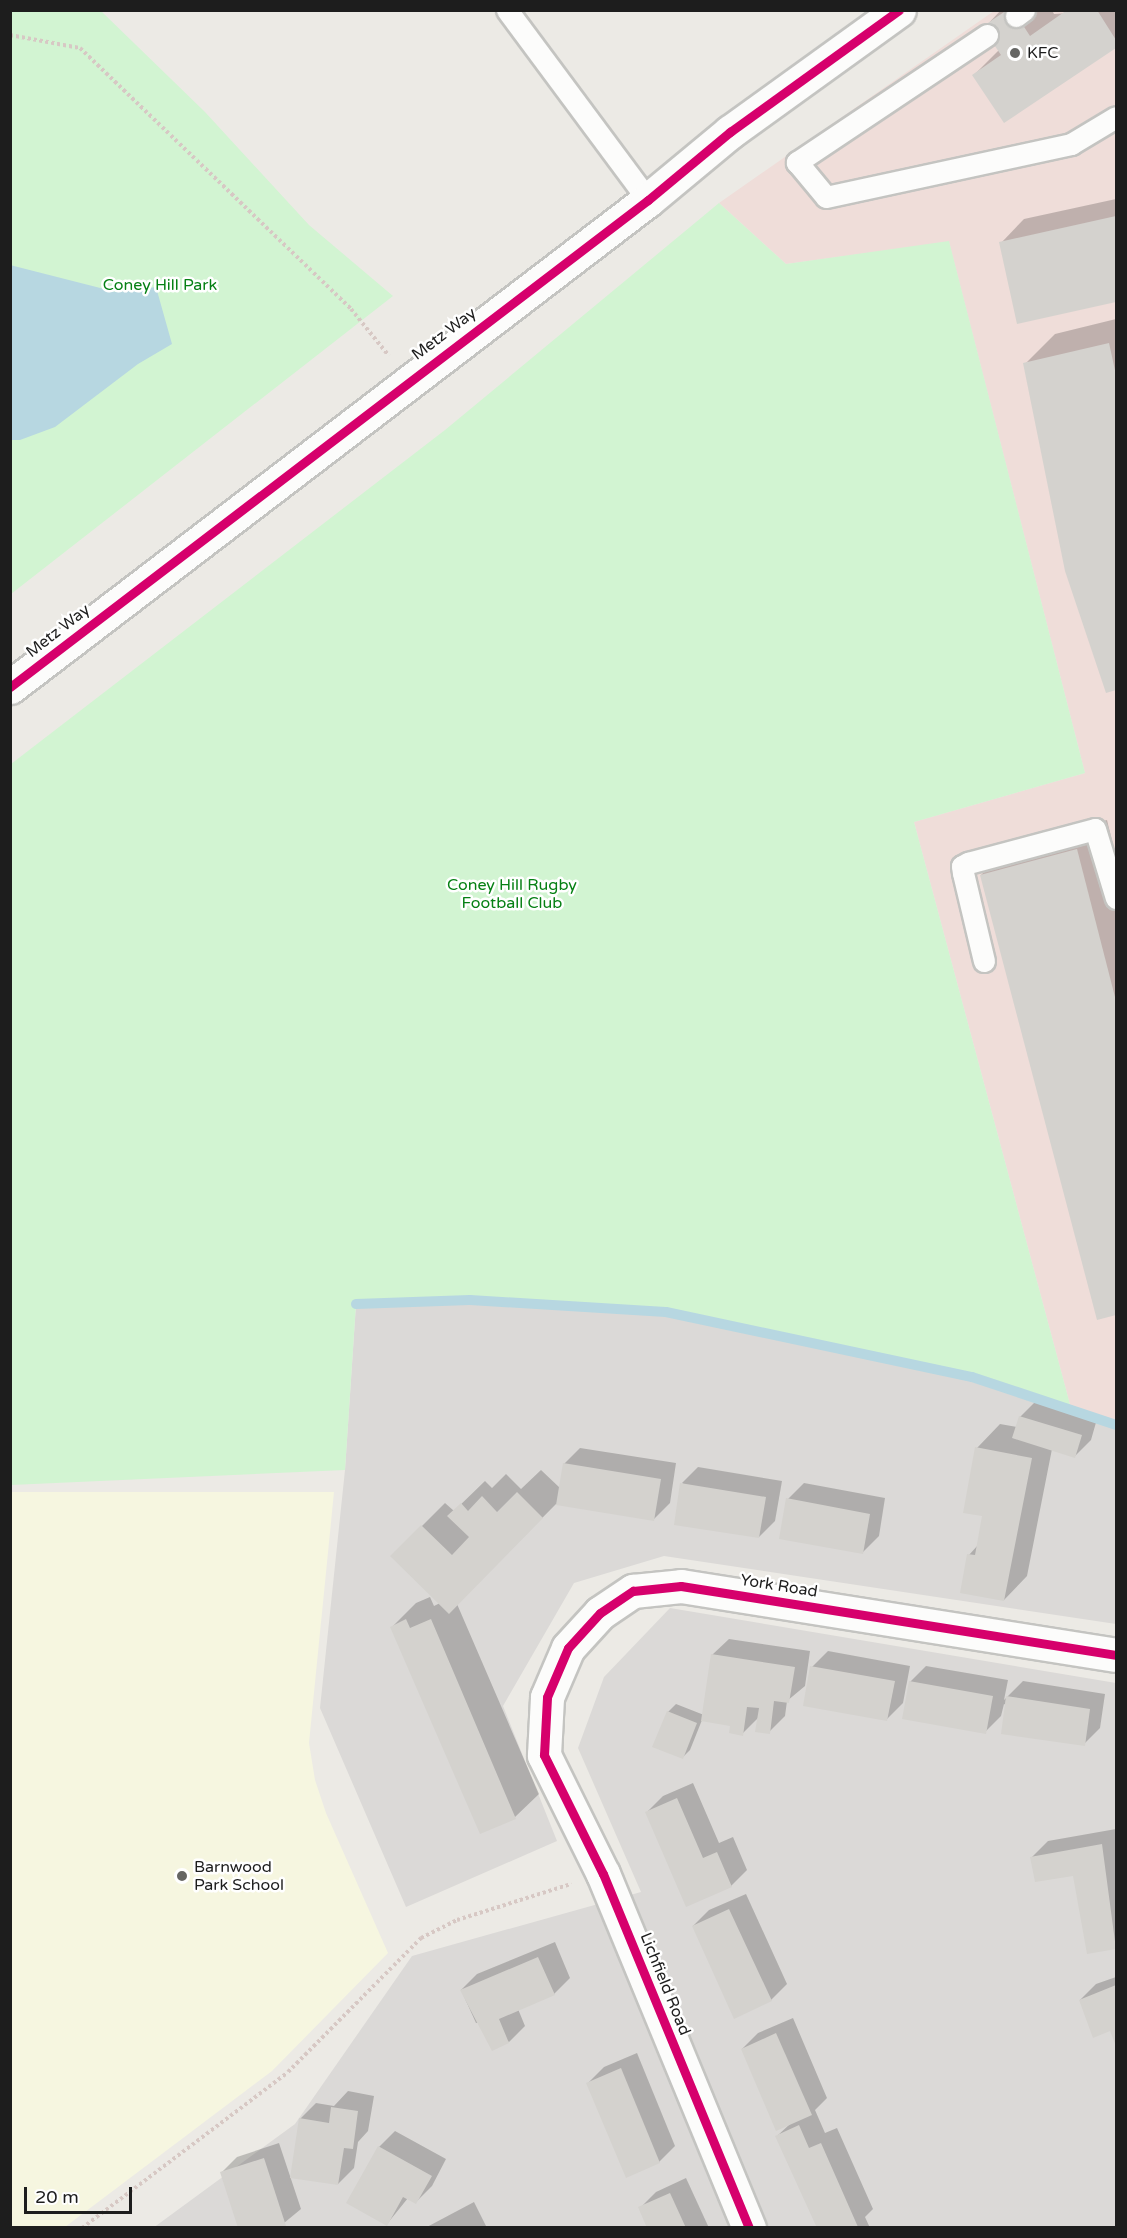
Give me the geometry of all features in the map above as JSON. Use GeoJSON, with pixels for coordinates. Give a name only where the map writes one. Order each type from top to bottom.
{"type":"FeatureCollection","features":[{"type":"Feature","properties":{"kind":"street","name":"Metz Way"},"geometry":{"type":"LineString","coordinates":[[10,687],[407,381],[648,200],[730,132],[899,10]]}},
{"type":"Feature","properties":{"kind":"street","name":"York Road"},"geometry":{"type":"LineString","coordinates":[[544,1755],[547,1697],[568,1648],[600,1613],[633,1591],[681,1586],[1116,1655]]}},
{"type":"Feature","properties":{"kind":"street","name":"Lichfield Road"},"geometry":{"type":"LineString","coordinates":[[544,1755],[603,1874],[749,2228]]}},
{"type":"Feature","properties":{"kind":"lane"},"geometry":{"type":"LineString","coordinates":[[507,10],[648,200]]}},
{"type":"Feature","properties":{"kind":"lane"},"geometry":{"type":"LineString","coordinates":[[987,35],[797,162],[826,197],[1071,144],[1116,117]]}},
{"type":"Feature","properties":{"kind":"lane"},"geometry":{"type":"LineString","coordinates":[[984,961],[962,866],[1091,828],[1100,834],[1112,864],[1116,898]]}},
{"type":"Feature","properties":{"kind":"path"},"geometry":{"type":"LineString","coordinates":[[10,35],[80,48],[351,309],[407,381]]}},
{"type":"Feature","properties":{"kind":"path"},"geometry":{"type":"LineString","coordinates":[[82,2228],[288,2072],[421,1938],[457,1920],[603,1874]]}},
{"type":"Feature","properties":{"kind":"shaded area"},"geometry":{"type":"Polygon","coordinates":[[[994,11],[1116,11],[1116,1425],[1072,1412],[914,822],[1085,773],[949,242],[786,264],[719,203],[994,11]]]}},
{"type":"Feature","properties":{"kind":"shaded area"},"geometry":{"type":"Polygon","coordinates":[[[470,1300],[666,1312],[745,1327],[972,1377],[1116,1425],[1116,1624],[664,1556],[574,1583],[503,1706],[557,1841],[406,1907],[320,1708],[345,1470],[356,1304],[470,1300]]]}},
{"type":"Feature","properties":{"kind":"shaded area","name":"Barnwood Park School"},"geometry":{"type":"Polygon","coordinates":[[[11,1492],[334,1492],[309,1743],[315,1780],[326,1813],[388,1953],[272,2071],[65,2227],[11,2227],[11,1492]]]}},
{"type":"Feature","properties":{"kind":"shaded area"},"geometry":{"type":"Polygon","coordinates":[[[670,1608],[1116,1683],[1116,2227],[153,2228],[295,2124],[412,1956],[641,1892],[578,1748],[604,1677],[670,1608]]]}},
{"type":"Feature","properties":{"kind":"green space","name":"Coney Hill Park"},"geometry":{"type":"Polygon","coordinates":[[[11,11],[101,11],[205,112],[309,225],[393,296],[11,594],[11,11]]]}},
{"type":"Feature","properties":{"kind":"green space","name":"Coney Hill Rugby Football Club"},"geometry":{"type":"Polygon","coordinates":[[[719,203],[786,264],[949,241],[1085,773],[914,822],[1072,1412],[972,1377],[666,1312],[470,1300],[356,1304],[345,1470],[11,1485],[11,764],[445,430],[719,203]]]}},
{"type":"Feature","properties":{"kind":"water"},"geometry":{"type":"Polygon","coordinates":[[[10,265],[116,292],[156,287],[172,344],[138,364],[55,427],[20,440],[11,440],[10,265]]]}},
{"type":"Feature","properties":{"kind":"building"},"geometry":{"type":"Polygon","coordinates":[[[1007,10],[1013,10],[1030,36],[1067,10],[1097,10],[1116,40],[1116,48],[1004,123],[972,75],[1001,55],[982,27],[1007,10]]]}},
{"type":"Feature","properties":{"kind":"building"},"geometry":{"type":"Polygon","coordinates":[[[1116,216],[1116,302],[1017,324],[999,242],[1116,216]]]}},
{"type":"Feature","properties":{"kind":"building"},"geometry":{"type":"Polygon","coordinates":[[[1109,343],[1116,375],[1116,690],[1106,693],[1065,571],[1023,363],[1109,343]]]}},
{"type":"Feature","properties":{"kind":"building"},"geometry":{"type":"Polygon","coordinates":[[[1077,849],[1116,1001],[1116,1315],[1097,1320],[980,875],[1077,849]]]}},
{"type":"Feature","properties":{"kind":"building"},"geometry":{"type":"Polygon","coordinates":[[[1019,1416],[1082,1435],[1075,1458],[1012,1438],[1019,1416]]]}},
{"type":"Feature","properties":{"kind":"building"},"geometry":{"type":"Polygon","coordinates":[[[975,1447],[1032,1458],[1004,1601],[960,1593],[967,1554],[975,1555],[982,1516],[963,1513],[975,1447]]]}},
{"type":"Feature","properties":{"kind":"building"},"geometry":{"type":"Polygon","coordinates":[[[563,1463],[661,1479],[654,1521],[556,1505],[563,1463]]]}},
{"type":"Feature","properties":{"kind":"building"},"geometry":{"type":"Polygon","coordinates":[[[680,1483],[766,1497],[759,1538],[674,1525],[680,1483]]]}},
{"type":"Feature","properties":{"kind":"building"},"geometry":{"type":"Polygon","coordinates":[[[517,1492],[543,1518],[449,1614],[390,1556],[421,1525],[452,1555],[469,1537],[447,1516],[461,1503],[468,1511],[482,1496],[497,1512],[517,1492]]]}},
{"type":"Feature","properties":{"kind":"building"},"geometry":{"type":"Polygon","coordinates":[[[786,1498],[870,1514],[863,1554],[779,1539],[786,1498]]]}},
{"type":"Feature","properties":{"kind":"building"},"geometry":{"type":"Polygon","coordinates":[[[406,1619],[410,1628],[431,1619],[516,1819],[480,1834],[390,1627],[406,1619]]]}},
{"type":"Feature","properties":{"kind":"building"},"geometry":{"type":"Polygon","coordinates":[[[711,1654],[795,1667],[789,1703],[774,1701],[770,1734],[755,1732],[759,1708],[747,1707],[743,1736],[729,1733],[730,1726],[701,1721],[711,1654]]]}},
{"type":"Feature","properties":{"kind":"building"},"geometry":{"type":"Polygon","coordinates":[[[810,1666],[895,1681],[887,1721],[803,1706],[810,1666]]]}},
{"type":"Feature","properties":{"kind":"building"},"geometry":{"type":"Polygon","coordinates":[[[909,1681],[993,1696],[986,1734],[902,1719],[909,1681]]]}},
{"type":"Feature","properties":{"kind":"building"},"geometry":{"type":"Polygon","coordinates":[[[1006,1696],[1090,1709],[1085,1746],[1001,1734],[1006,1696]]]}},
{"type":"Feature","properties":{"kind":"building"},"geometry":{"type":"Polygon","coordinates":[[[667,1711],[697,1723],[683,1759],[652,1747],[667,1711]]]}},
{"type":"Feature","properties":{"kind":"building"},"geometry":{"type":"Polygon","coordinates":[[[677,1798],[703,1858],[717,1852],[732,1887],[686,1907],[645,1812],[677,1798]]]}},
{"type":"Feature","properties":{"kind":"building"},"geometry":{"type":"Polygon","coordinates":[[[1102,1844],[1116,1949],[1087,1954],[1073,1876],[1035,1882],[1030,1857],[1102,1844]]]}},
{"type":"Feature","properties":{"kind":"building"},"geometry":{"type":"Polygon","coordinates":[[[729,1909],[772,2001],[734,2019],[692,1926],[729,1909]]]}},
{"type":"Feature","properties":{"kind":"building"},"geometry":{"type":"Polygon","coordinates":[[[538,1957],[555,1995],[499,2019],[509,2043],[492,2051],[460,1990],[538,1957]]]}},
{"type":"Feature","properties":{"kind":"building"},"geometry":{"type":"Polygon","coordinates":[[[1116,1985],[1116,2046],[1110,2031],[1093,2038],[1079,2000],[1116,1985]]]}},
{"type":"Feature","properties":{"kind":"building"},"geometry":{"type":"Polygon","coordinates":[[[776,2033],[812,2115],[776,2131],[741,2049],[776,2033]]]}},
{"type":"Feature","properties":{"kind":"building"},"geometry":{"type":"Polygon","coordinates":[[[621,2068],[660,2163],[626,2178],[586,2083],[621,2068]]]}},
{"type":"Feature","properties":{"kind":"building"},"geometry":{"type":"Polygon","coordinates":[[[331,2107],[358,2111],[353,2149],[344,2148],[338,2185],[290,2178],[299,2118],[329,2123],[331,2107]]]}},
{"type":"Feature","properties":{"kind":"building"},"geometry":{"type":"Polygon","coordinates":[[[799,2125],[809,2148],[821,2143],[858,2227],[817,2228],[775,2136],[799,2125]]]}},
{"type":"Feature","properties":{"kind":"building"},"geometry":{"type":"Polygon","coordinates":[[[378,2146],[432,2176],[416,2204],[403,2197],[387,2226],[346,2203],[378,2146]]]}},
{"type":"Feature","properties":{"kind":"building"},"geometry":{"type":"Polygon","coordinates":[[[264,2158],[286,2226],[238,2228],[220,2172],[264,2158]]]}},
{"type":"Feature","properties":{"kind":"building"},"geometry":{"type":"Polygon","coordinates":[[[670,2193],[686,2228],[647,2228],[638,2207],[670,2193]]]}},
{"type":"Feature","properties":{"kind":"waterway"},"geometry":{"type":"LineString","coordinates":[[356,1304],[470,1300],[666,1312],[972,1377],[1116,1425]]}},
{"type":"Feature","properties":{"kind":"cycle path"},"geometry":{"type":"LineString","coordinates":[[10,687],[648,200],[730,132],[899,10]]}},
{"type":"Feature","properties":{"kind":"cycle path"},"geometry":{"type":"LineString","coordinates":[[749,2228],[603,1874],[544,1755],[547,1697],[568,1648],[600,1613],[633,1591],[681,1586],[1116,1655]]}},
{"type":"Feature","properties":{"kind":"place","name":"KFC"},"geometry":{"type":"Point","coordinates":[1015,53]}},
{"type":"Feature","properties":{"kind":"place","name":"Barnwood Park School"},"geometry":{"type":"Point","coordinates":[182,1876]}}]}
